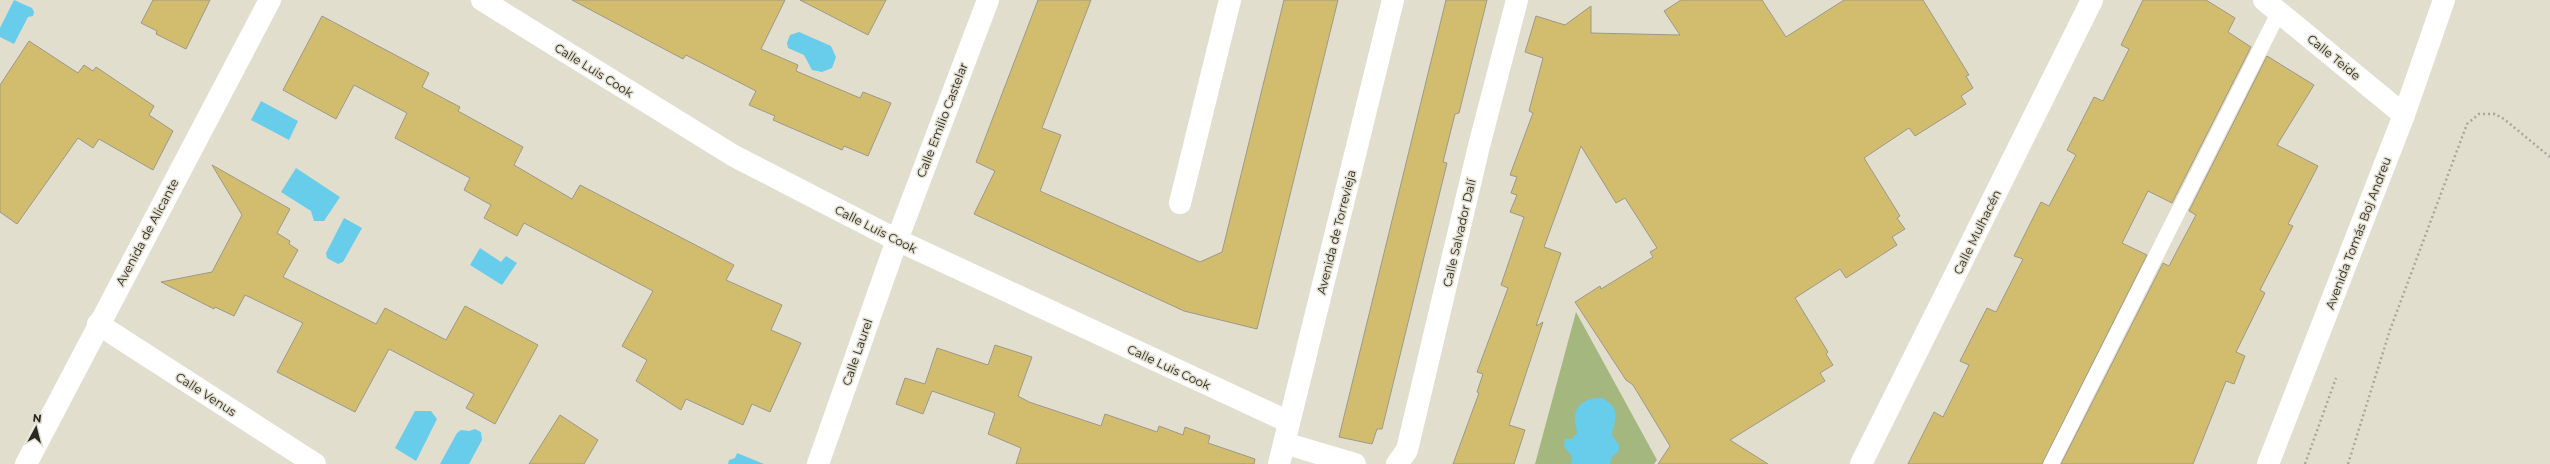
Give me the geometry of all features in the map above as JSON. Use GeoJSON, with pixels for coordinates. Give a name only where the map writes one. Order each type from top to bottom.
{"type":"FeatureCollection","features":[{"type":"Feature","properties":{"kind":"street","name":"Avenida de Alicante"},"geometry":{"type":"LineString","coordinates":[[26,464],[98,324],[270,0]]}},
{"type":"Feature","properties":{"kind":"street","name":"Calle Luis Cook"},"geometry":{"type":"LineString","coordinates":[[482,0],[734,156],[897,240],[1289,422]]}},
{"type":"Feature","properties":{"kind":"street","name":"Calle Emilio Castelar"},"geometry":{"type":"LineString","coordinates":[[897,240],[988,0]]}},
{"type":"Feature","properties":{"kind":"street"},"geometry":{"type":"LineString","coordinates":[[1180,203],[1230,0]]}},
{"type":"Feature","properties":{"kind":"street","name":"Avenida de Torrevieja"},"geometry":{"type":"LineString","coordinates":[[1279,464],[1393,0]]}},
{"type":"Feature","properties":{"kind":"street","name":"Calle Salvador Dalí"},"geometry":{"type":"LineString","coordinates":[[1397,464],[1407,450],[1479,146],[1517,0]]}},
{"type":"Feature","properties":{"kind":"street","name":"Calle Mulhacén"},"geometry":{"type":"LineString","coordinates":[[1861,464],[2092,0]]}},
{"type":"Feature","properties":{"kind":"street","name":"Avenida Tomás Boj Andreu"},"geometry":{"type":"LineString","coordinates":[[2268,464],[2404,115],[2444,0]]}},
{"type":"Feature","properties":{"kind":"street","name":"Calle Teide"},"geometry":{"type":"LineString","coordinates":[[2272,6],[2404,115]]}},
{"type":"Feature","properties":{"kind":"street","name":"Calle Laurel"},"geometry":{"type":"LineString","coordinates":[[818,464],[897,240]]}},
{"type":"Feature","properties":{"kind":"street","name":"Calle Venus"},"geometry":{"type":"LineString","coordinates":[[98,324],[315,464]]}},
{"type":"Feature","properties":{"kind":"street"},"geometry":{"type":"LineString","coordinates":[[1284,443],[1355,464]]}},
{"type":"Feature","properties":{"kind":"lane"},"geometry":{"type":"LineString","coordinates":[[2051,464],[2272,6]]}},
{"type":"Feature","properties":{"kind":"path"},"geometry":{"type":"LineString","coordinates":[[2348,464],[2390,330],[2467,124],[2479,114],[2495,114],[2550,157]]}},
{"type":"Feature","properties":{"kind":"green space"},"geometry":{"type":"Polygon","coordinates":[[[1576,312],[1657,460],[1654,464],[1535,464],[1576,312]]]}},
{"type":"Feature","properties":{"kind":"water"},"geometry":{"type":"Polygon","coordinates":[[[14,0],[32,8],[34,12],[33,16],[28,17],[14,44],[0,37],[0,28],[14,0]]]}},
{"type":"Feature","properties":{"kind":"water"},"geometry":{"type":"Polygon","coordinates":[[[799,32],[831,46],[836,57],[832,68],[822,72],[812,70],[804,55],[788,48],[787,43],[790,35],[799,32]]]}},
{"type":"Feature","properties":{"kind":"water"},"geometry":{"type":"Polygon","coordinates":[[[261,101],[298,121],[289,140],[251,120],[261,101]]]}},
{"type":"Feature","properties":{"kind":"water"},"geometry":{"type":"Polygon","coordinates":[[[296,168],[340,197],[324,221],[314,221],[311,211],[281,192],[296,168]]]}},
{"type":"Feature","properties":{"kind":"water"},"geometry":{"type":"Polygon","coordinates":[[[344,218],[362,228],[343,262],[338,264],[327,258],[326,253],[344,218]]]}},
{"type":"Feature","properties":{"kind":"water"},"geometry":{"type":"Polygon","coordinates":[[[480,248],[501,262],[506,256],[517,263],[502,285],[470,265],[480,248]]]}},
{"type":"Feature","properties":{"kind":"water"},"geometry":{"type":"Polygon","coordinates":[[[1602,398],[1615,410],[1616,414],[1612,435],[1619,445],[1619,451],[1612,457],[1610,464],[1571,464],[1572,456],[1564,447],[1565,439],[1572,439],[1577,433],[1575,420],[1577,408],[1588,400],[1602,398]]]}},
{"type":"Feature","properties":{"kind":"water"},"geometry":{"type":"Polygon","coordinates":[[[415,411],[431,411],[437,419],[416,461],[395,448],[415,411]]]}},
{"type":"Feature","properties":{"kind":"water"},"geometry":{"type":"Polygon","coordinates":[[[475,429],[481,432],[482,440],[469,464],[440,464],[457,433],[461,430],[469,431],[475,429]]]}},
{"type":"Feature","properties":{"kind":"water"},"geometry":{"type":"Polygon","coordinates":[[[737,453],[764,464],[728,464],[729,460],[735,458],[737,453]]]}},
{"type":"Feature","properties":{"kind":"building"},"geometry":{"type":"Polygon","coordinates":[[[153,0],[210,0],[186,49],[156,34],[157,31],[141,23],[153,0]]]}},
{"type":"Feature","properties":{"kind":"building"},"geometry":{"type":"Polygon","coordinates":[[[572,0],[785,0],[761,49],[798,65],[796,71],[860,98],[863,92],[891,103],[868,156],[844,146],[842,150],[773,120],[775,116],[749,105],[756,91],[686,55],[683,59],[572,0]]]}},
{"type":"Feature","properties":{"kind":"building"},"geometry":{"type":"Polygon","coordinates":[[[800,0],[886,0],[868,35],[800,0]]]}},
{"type":"Feature","properties":{"kind":"building"},"geometry":{"type":"Polygon","coordinates":[[[1038,0],[1091,0],[1042,128],[1061,135],[1040,191],[1200,262],[1222,252],[1284,0],[1338,0],[1257,329],[1184,311],[974,214],[995,171],[976,162],[1038,0]]]}},
{"type":"Feature","properties":{"kind":"building"},"geometry":{"type":"Polygon","coordinates":[[[1446,0],[1487,0],[1459,113],[1455,114],[1443,162],[1447,163],[1382,429],[1377,429],[1372,444],[1339,437],[1446,0]]]}},
{"type":"Feature","properties":{"kind":"building"},"geometry":{"type":"Polygon","coordinates":[[[1681,0],[1762,0],[1786,37],[1844,0],[1923,0],[1969,75],[1966,76],[1973,88],[1961,96],[1966,104],[1915,136],[1909,128],[1864,158],[1900,216],[1897,218],[1905,229],[1892,237],[1897,245],[1846,278],[1840,269],[1795,298],[1828,352],[1826,354],[1833,365],[1820,373],[1825,381],[1730,440],[1768,464],[1658,464],[1670,446],[1633,385],[1626,380],[1575,302],[1600,286],[1601,289],[1653,257],[1650,252],[1657,248],[1625,198],[1616,203],[1581,146],[1544,247],[1561,253],[1536,326],[1543,322],[1509,425],[1525,430],[1514,464],[1453,464],[1479,393],[1477,392],[1483,374],[1477,372],[1508,288],[1501,285],[1524,217],[1510,212],[1517,195],[1511,193],[1517,177],[1510,175],[1533,113],[1529,111],[1543,58],[1525,52],[1536,16],[1565,25],[1591,6],[1591,33],[1680,35],[1664,11],[1681,0]]]}},
{"type":"Feature","properties":{"kind":"building"},"geometry":{"type":"Polygon","coordinates":[[[2143,0],[2206,0],[2235,18],[2228,32],[2251,47],[2172,203],[2148,191],[2122,243],[2147,255],[2042,464],[1908,464],[1934,412],[1943,417],[1969,365],[1960,361],[1987,308],[1996,312],[2023,259],[2014,256],[2041,202],[2049,206],[2076,155],[2067,150],[2094,97],[2103,101],[2129,49],[2121,45],[2143,0]]]}},
{"type":"Feature","properties":{"kind":"building"},"geometry":{"type":"Polygon","coordinates":[[[322,16],[429,73],[422,87],[460,107],[458,111],[523,147],[514,165],[572,199],[580,185],[734,265],[726,280],[782,305],[771,330],[801,343],[770,412],[752,404],[743,425],[686,399],[681,410],[636,381],[647,360],[622,346],[653,291],[524,223],[517,236],[484,218],[491,205],[464,190],[470,178],[395,138],[407,113],[354,85],[336,119],[283,90],[322,16]]]}},
{"type":"Feature","properties":{"kind":"building"},"geometry":{"type":"Polygon","coordinates":[[[29,41],[78,73],[84,65],[93,71],[96,67],[154,106],[149,115],[173,131],[153,170],[99,139],[93,148],[78,138],[17,224],[0,212],[0,85],[29,41]]]}},
{"type":"Feature","properties":{"kind":"building"},"geometry":{"type":"Polygon","coordinates":[[[2267,56],[2314,85],[2277,145],[2318,166],[2288,224],[2293,226],[2260,290],[2265,293],[2236,352],[2245,356],[2234,384],[2226,381],[2193,464],[2061,464],[2163,263],[2169,266],[2196,215],[2189,211],[2267,56]]]}},
{"type":"Feature","properties":{"kind":"building"},"geometry":{"type":"Polygon","coordinates":[[[212,165],[290,209],[277,233],[290,241],[289,244],[298,250],[283,277],[376,324],[385,308],[446,340],[465,306],[538,345],[495,424],[466,408],[474,394],[389,349],[355,412],[277,372],[303,323],[245,295],[234,316],[215,307],[214,309],[161,282],[212,272],[242,215],[212,165]]]}},
{"type":"Feature","properties":{"kind":"building"},"geometry":{"type":"Polygon","coordinates":[[[995,345],[1032,357],[1018,396],[1029,402],[1101,426],[1105,414],[1157,432],[1159,426],[1183,435],[1185,427],[1210,436],[1208,443],[1255,459],[1254,464],[1016,464],[1021,448],[988,434],[995,413],[932,391],[923,414],[896,404],[905,378],[925,384],[937,348],[988,365],[995,345]]]}},
{"type":"Feature","properties":{"kind":"building"},"geometry":{"type":"Polygon","coordinates":[[[560,415],[598,440],[584,464],[529,464],[560,415]]]}}]}
